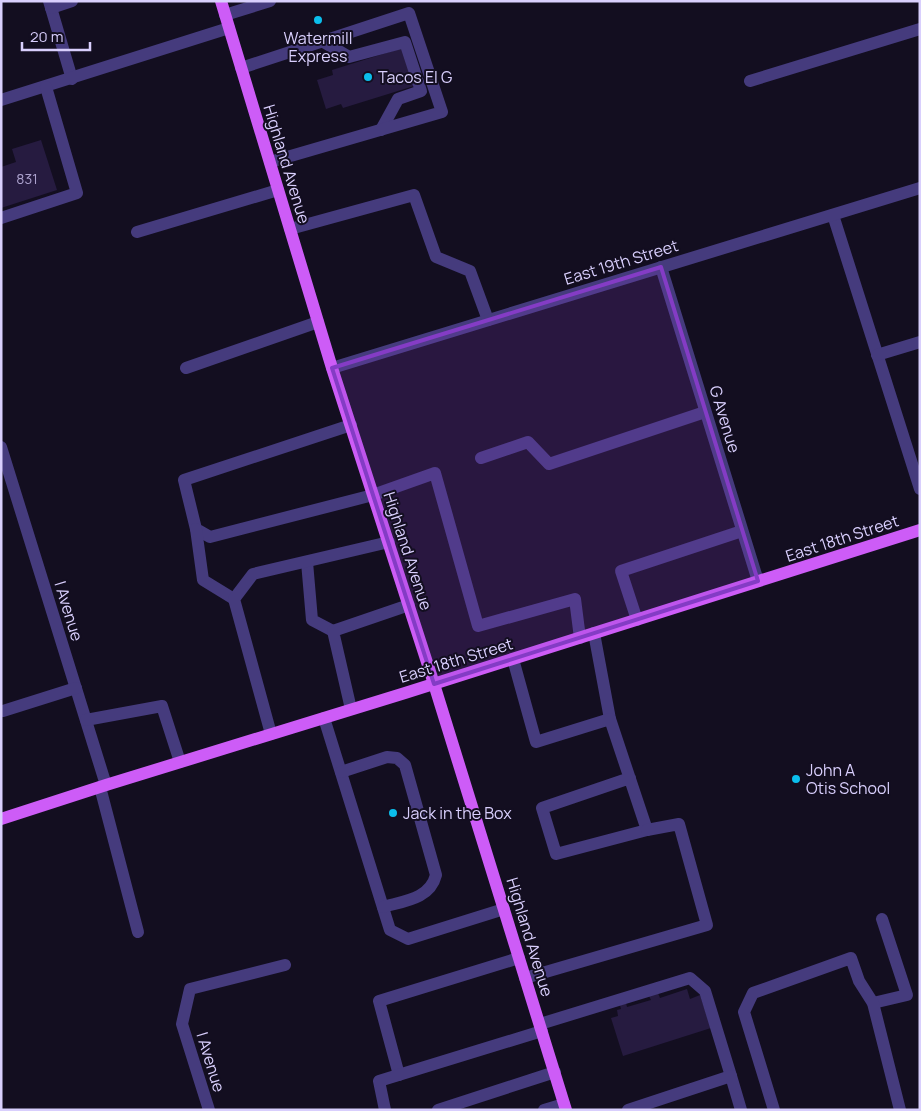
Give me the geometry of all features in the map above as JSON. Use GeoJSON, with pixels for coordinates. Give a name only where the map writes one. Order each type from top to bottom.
{"type":"FeatureCollection","features":[{"type":"Feature","properties":{"kind":"main road","name":"Highland Avenue"},"geometry":{"type":"LineString","coordinates":[[221,1],[332,368],[434,684],[565,1107]]}},
{"type":"Feature","properties":{"kind":"main road","name":"East 18th Street"},"geometry":{"type":"LineString","coordinates":[[1,819],[920,530]]}},
{"type":"Feature","properties":{"kind":"street"},"geometry":{"type":"LineString","coordinates":[[72,1],[50,4],[72,78]]}},
{"type":"Feature","properties":{"kind":"street"},"geometry":{"type":"LineString","coordinates":[[225,15],[270,1]]}},
{"type":"Feature","properties":{"kind":"street"},"geometry":{"type":"LineString","coordinates":[[241,68],[409,13],[442,112],[270,162]]}},
{"type":"Feature","properties":{"kind":"street"},"geometry":{"type":"LineString","coordinates":[[1,100],[229,28]]}},
{"type":"Feature","properties":{"kind":"street"},"geometry":{"type":"LineString","coordinates":[[750,81],[920,29]]}},
{"type":"Feature","properties":{"kind":"street"},"geometry":{"type":"LineString","coordinates":[[322,41],[349,57],[405,42],[421,91],[398,99],[381,130]]}},
{"type":"Feature","properties":{"kind":"street"},"geometry":{"type":"LineString","coordinates":[[1,218],[77,193],[46,87]]}},
{"type":"Feature","properties":{"kind":"street","name":"East 19th Street"},"geometry":{"type":"LineString","coordinates":[[332,368],[920,188]]}},
{"type":"Feature","properties":{"kind":"street"},"geometry":{"type":"LineString","coordinates":[[137,232],[278,190]]}},
{"type":"Feature","properties":{"kind":"street"},"geometry":{"type":"LineString","coordinates":[[290,229],[414,195],[436,257],[470,271],[488,320]]}},
{"type":"Feature","properties":{"kind":"street"},"geometry":{"type":"LineString","coordinates":[[833,215],[920,489]]}},
{"type":"Feature","properties":{"kind":"street","name":"G Avenue"},"geometry":{"type":"LineString","coordinates":[[661,267],[758,581]]}},
{"type":"Feature","properties":{"kind":"street"},"geometry":{"type":"LineString","coordinates":[[186,368],[318,322]]}},
{"type":"Feature","properties":{"kind":"street"},"geometry":{"type":"LineString","coordinates":[[877,355],[920,342]]}},
{"type":"Feature","properties":{"kind":"street"},"geometry":{"type":"LineString","coordinates":[[481,458],[528,442],[549,464],[705,412]]}},
{"type":"Feature","properties":{"kind":"street"},"geometry":{"type":"LineString","coordinates":[[271,734],[234,599],[204,580],[196,529],[184,480],[351,426]]}},
{"type":"Feature","properties":{"kind":"street","name":"I Avenue"},"geometry":{"type":"LineString","coordinates":[[1,448],[86,720],[138,932]]}},
{"type":"Feature","properties":{"kind":"street"},"geometry":{"type":"LineString","coordinates":[[196,529],[210,537],[373,495],[435,473],[478,626],[575,599],[580,638]]}},
{"type":"Feature","properties":{"kind":"street"},"geometry":{"type":"LineString","coordinates":[[637,620],[621,571],[742,531]]}},
{"type":"Feature","properties":{"kind":"street"},"geometry":{"type":"LineString","coordinates":[[234,599],[253,574],[389,542]]}},
{"type":"Feature","properties":{"kind":"street"},"geometry":{"type":"LineString","coordinates":[[307,562],[312,620],[333,631],[409,606]]}},
{"type":"Feature","properties":{"kind":"street"},"geometry":{"type":"LineString","coordinates":[[333,631],[351,710]]}},
{"type":"Feature","properties":{"kind":"street"},"geometry":{"type":"LineString","coordinates":[[594,633],[610,719],[647,830]]}},
{"type":"Feature","properties":{"kind":"street"},"geometry":{"type":"LineString","coordinates":[[514,659],[536,742],[610,719]]}},
{"type":"Feature","properties":{"kind":"street"},"geometry":{"type":"LineString","coordinates":[[3,711],[76,688]]}},
{"type":"Feature","properties":{"kind":"street"},"geometry":{"type":"LineString","coordinates":[[86,720],[162,706],[180,762]]}},
{"type":"Feature","properties":{"kind":"street"},"geometry":{"type":"LineString","coordinates":[[324,718],[390,930],[408,939],[504,909]]}},
{"type":"Feature","properties":{"kind":"street"},"geometry":{"type":"LineString","coordinates":[[341,772],[388,757],[397,758],[405,765],[436,875],[434,885],[421,896],[383,907]]}},
{"type":"Feature","properties":{"kind":"street"},"geometry":{"type":"LineString","coordinates":[[525,978],[707,925],[679,824],[647,830],[556,854],[542,808],[630,778]]}},
{"type":"Feature","properties":{"kind":"street"},"geometry":{"type":"LineString","coordinates":[[873,1003],[907,995],[882,919]]}},
{"type":"Feature","properties":{"kind":"street"},"geometry":{"type":"LineString","coordinates":[[399,1075],[379,1002],[519,958]]}},
{"type":"Feature","properties":{"kind":"street"},"geometry":{"type":"LineString","coordinates":[[774,1110],[744,1012],[753,993],[851,958],[858,981],[873,1003],[900,1110]]}},
{"type":"Feature","properties":{"kind":"street","name":"I Avenue"},"geometry":{"type":"LineString","coordinates":[[209,1110],[182,1024],[190,990],[285,965]]}},
{"type":"Feature","properties":{"kind":"street"},"geometry":{"type":"LineString","coordinates":[[385,1110],[379,1081],[690,978],[705,990],[742,1110]]}},
{"type":"Feature","properties":{"kind":"street"},"geometry":{"type":"LineString","coordinates":[[438,1110],[463,1106],[555,1072]]}},
{"type":"Feature","properties":{"kind":"street"},"geometry":{"type":"LineString","coordinates":[[628,1110],[731,1076]]}},
{"type":"Feature","properties":{"kind":"street"},"geometry":{"type":"LineString","coordinates":[[544,1110],[565,1107]]}},
{"type":"Feature","properties":{"kind":"highlighted area"},"geometry":{"type":"Polygon","coordinates":[[[661,267],[758,581],[434,684],[332,368],[661,267]]]}},
{"type":"Feature","properties":{"kind":"building","name":"Watermill Express"},"geometry":{"type":"Polygon","coordinates":[[[319,15],[322,18],[322,22],[317,24],[314,19],[319,15]]]}},
{"type":"Feature","properties":{"kind":"building","name":"Tacos El G"},"geometry":{"type":"Polygon","coordinates":[[[402,48],[414,86],[343,108],[341,104],[326,109],[317,80],[333,75],[332,70],[402,48]]]}},
{"type":"Feature","properties":{"kind":"building"},"geometry":{"type":"Polygon","coordinates":[[[41,140],[57,190],[1,208],[1,167],[16,162],[12,149],[41,140]]]}},
{"type":"Feature","properties":{"kind":"building"},"geometry":{"type":"Polygon","coordinates":[[[687,989],[690,999],[700,995],[711,1028],[623,1056],[611,1018],[618,1016],[617,1010],[621,1009],[620,1005],[626,1003],[627,1007],[651,1000],[649,996],[658,993],[660,998],[687,989]]]}},
{"type":"Feature","properties":{"kind":"place","name":"Watermill Express"},"geometry":{"type":"Point","coordinates":[318,20]}},
{"type":"Feature","properties":{"kind":"place","name":"Tacos El G"},"geometry":{"type":"Point","coordinates":[368,77]}},
{"type":"Feature","properties":{"kind":"place","name":"John A Otis School"},"geometry":{"type":"Point","coordinates":[796,779]}},
{"type":"Feature","properties":{"kind":"place","name":"Jack in the Box"},"geometry":{"type":"Point","coordinates":[393,813]}}]}
